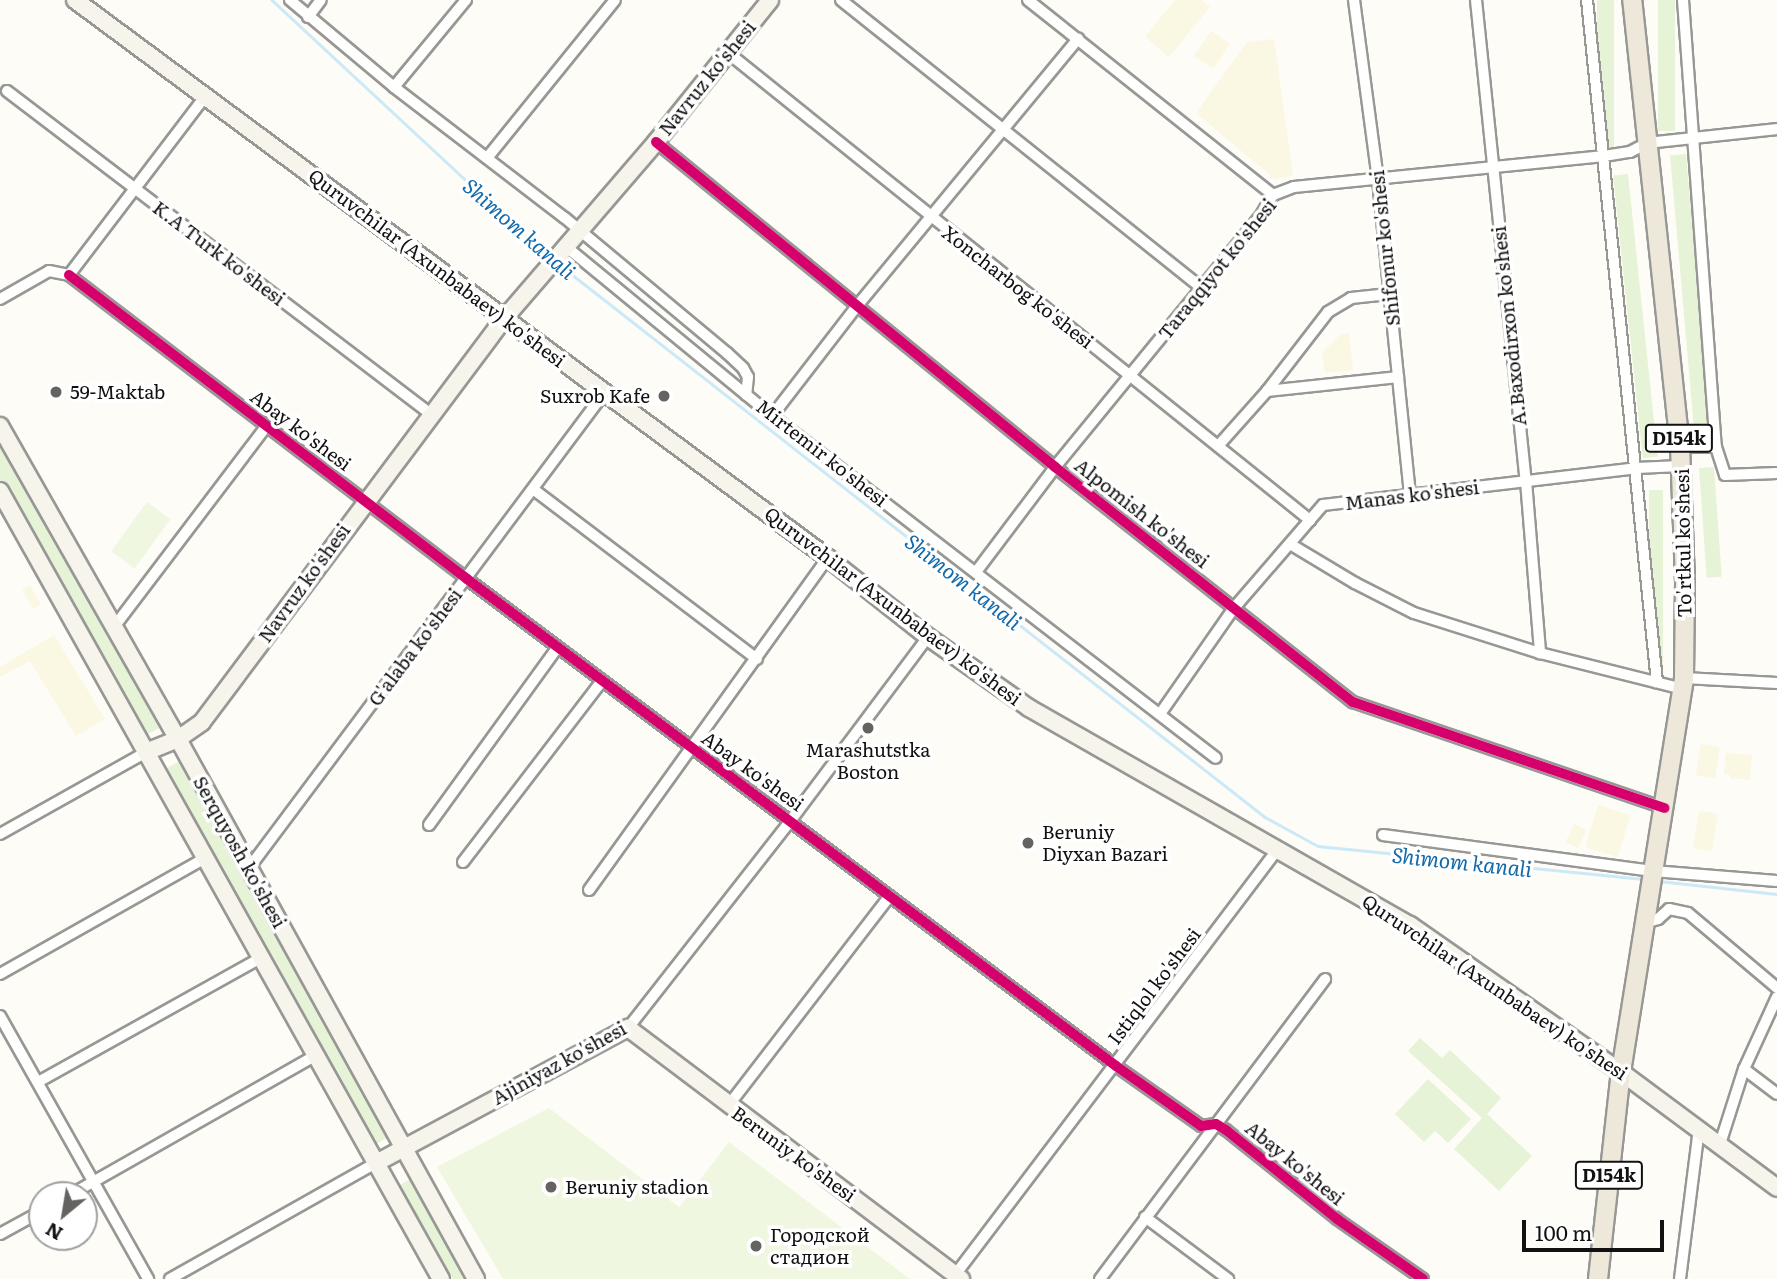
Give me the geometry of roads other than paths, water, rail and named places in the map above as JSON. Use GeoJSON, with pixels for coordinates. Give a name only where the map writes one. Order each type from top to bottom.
{"type":"FeatureCollection","features":[{"type":"Feature","properties":{"kind":"main road","name":"To'rtkul ko'shesi"},"geometry":{"type":"LineString","coordinates":[[1598,1279],[1620,1072],[1683,683],[1685,582],[1680,447],[1632,0]]}},
{"type":"Feature","properties":{"kind":"street","name":"Quruvchilar (Axunbabaev) ko'shesi"},"geometry":{"type":"LineString","coordinates":[[75,0],[206,95],[503,320],[605,392],[828,558],[928,637],[1029,708],[1410,925],[1620,1072],[1777,1188]]}},
{"type":"Feature","properties":{"kind":"street"},"geometry":{"type":"LineString","coordinates":[[289,0],[394,88],[578,229],[743,368],[748,377],[746,395]]}},
{"type":"Feature","properties":{"kind":"street"},"geometry":{"type":"LineString","coordinates":[[308,17],[321,0]]}},
{"type":"Feature","properties":{"kind":"street"},"geometry":{"type":"LineString","coordinates":[[394,88],[466,0]]}},
{"type":"Feature","properties":{"kind":"street"},"geometry":{"type":"LineString","coordinates":[[487,158],[615,0]]}},
{"type":"Feature","properties":{"kind":"street","name":"Navruz ko'shesi"},"geometry":{"type":"LineString","coordinates":[[0,834],[146,752],[178,739],[202,722],[365,500],[503,320],[578,229],[656,142],[770,0]]}},
{"type":"Feature","properties":{"kind":"street"},"geometry":{"type":"LineString","coordinates":[[841,0],[1202,288]]}},
{"type":"Feature","properties":{"kind":"street"},"geometry":{"type":"LineString","coordinates":[[1028,0],[1273,195]]}},
{"type":"Feature","properties":{"kind":"street","name":"Shifonur ko'shesi"},"geometry":{"type":"LineString","coordinates":[[1354,0],[1378,180],[1410,496]]}},
{"type":"Feature","properties":{"kind":"street","name":"A.Baxodirxon ko'shesi"},"geometry":{"type":"LineString","coordinates":[[1476,0],[1526,481],[1540,653]]}},
{"type":"Feature","properties":{"kind":"street"},"geometry":{"type":"LineString","coordinates":[[1587,0],[1657,682]]}},
{"type":"Feature","properties":{"kind":"street"},"geometry":{"type":"LineString","coordinates":[[1683,0],[1716,447],[1725,475],[1777,473]]}},
{"type":"Feature","properties":{"kind":"street"},"geometry":{"type":"LineString","coordinates":[[772,416],[857,306],[1078,39]]}},
{"type":"Feature","properties":{"kind":"street","name":"Xoncharbog ko'shesi"},"geometry":{"type":"LineString","coordinates":[[727,52],[1310,520]]}},
{"type":"Feature","properties":{"kind":"street","name":"K.A Turk ko'shesi"},"geometry":{"type":"LineString","coordinates":[[7,91],[432,415]]}},
{"type":"Feature","properties":{"kind":"street"},"geometry":{"type":"LineString","coordinates":[[0,299],[50,271],[69,275],[206,95]]}},
{"type":"Feature","properties":{"kind":"street","name":"Taraqqiyot ko'shesi"},"geometry":{"type":"LineString","coordinates":[[976,572],[1055,467],[1261,215],[1273,195],[1294,187],[1604,156],[1630,152],[1647,143],[1777,129]]}},
{"type":"Feature","properties":{"kind":"street","name":"Alpomish ko'shesi"},"geometry":{"type":"LineString","coordinates":[[656,142],[1055,467],[1353,702],[1664,808]]}},
{"type":"Feature","properties":{"kind":"street","name":"Mirtemir ko'shesi"},"geometry":{"type":"LineString","coordinates":[[562,248],[772,416],[1216,758]]}},
{"type":"Feature","properties":{"kind":"street","name":"Abay ko'shesi"},"geometry":{"type":"LineString","coordinates":[[69,275],[557,648],[791,820],[1116,1066],[1200,1126],[1216,1124],[1337,1219],[1423,1279]]}},
{"type":"Feature","properties":{"kind":"street"},"geometry":{"type":"LineString","coordinates":[[1218,446],[1267,391],[1328,312],[1351,299],[1389,294]]}},
{"type":"Feature","properties":{"kind":"street"},"geometry":{"type":"LineString","coordinates":[[1267,391],[1398,377]]}},
{"type":"Feature","properties":{"kind":"street","name":"G'alaba ko'shesi"},"geometry":{"type":"LineString","coordinates":[[249,867],[605,392]]}},
{"type":"Feature","properties":{"kind":"street","name":"Serquyosh ko'shesi"},"geometry":{"type":"LineString","coordinates":[[0,426],[178,739],[476,1279]]}},
{"type":"Feature","properties":{"kind":"street"},"geometry":{"type":"LineString","coordinates":[[114,627],[266,427]]}},
{"type":"Feature","properties":{"kind":"street"},"geometry":{"type":"LineString","coordinates":[[1680,447],[1716,447]]}},
{"type":"Feature","properties":{"kind":"street","name":"Manas ko'shesi"},"geometry":{"type":"LineString","coordinates":[[1160,714],[1234,608],[1323,505],[1636,468],[1681,466]]}},
{"type":"Feature","properties":{"kind":"street"},"geometry":{"type":"LineString","coordinates":[[533,489],[757,659]]}},
{"type":"Feature","properties":{"kind":"street","name":"Serquyosh ko'shesi"},"geometry":{"type":"LineString","coordinates":[[0,491],[378,1162],[438,1278]]}},
{"type":"Feature","properties":{"kind":"street"},"geometry":{"type":"LineString","coordinates":[[1290,544],[1365,589],[1414,613],[1540,653],[1657,682],[1777,683]]}},
{"type":"Feature","properties":{"kind":"street"},"geometry":{"type":"LineString","coordinates":[[589,890],[694,749],[828,558]]}},
{"type":"Feature","properties":{"kind":"street","name":"Ajiniyaz ko'shesi"},"geometry":{"type":"LineString","coordinates":[[170,1279],[378,1162],[628,1028],[791,820],[928,637]]}},
{"type":"Feature","properties":{"kind":"street"},"geometry":{"type":"LineString","coordinates":[[429,825],[557,648]]}},
{"type":"Feature","properties":{"kind":"street"},"geometry":{"type":"LineString","coordinates":[[463,862],[602,681]]}},
{"type":"Feature","properties":{"kind":"street"},"geometry":{"type":"LineString","coordinates":[[1383,835],[1651,880],[1777,880]]}},
{"type":"Feature","properties":{"kind":"street","name":"Istiqlol ko'shesi"},"geometry":{"type":"LineString","coordinates":[[958,1277],[1278,850]]}},
{"type":"Feature","properties":{"kind":"street"},"geometry":{"type":"LineString","coordinates":[[0,974],[205,858]]}},
{"type":"Feature","properties":{"kind":"street"},"geometry":{"type":"LineString","coordinates":[[728,1106],[890,896]]}},
{"type":"Feature","properties":{"kind":"street"},"geometry":{"type":"LineString","coordinates":[[1644,923],[1658,919],[1669,909],[1688,913],[1777,988]]}},
{"type":"Feature","properties":{"kind":"street"},"geometry":{"type":"LineString","coordinates":[[38,1082],[261,958]]}},
{"type":"Feature","properties":{"kind":"street"},"geometry":{"type":"LineString","coordinates":[[1100,1279],[1325,979]]}},
{"type":"Feature","properties":{"kind":"street"},"geometry":{"type":"LineString","coordinates":[[1720,1144],[1744,1069],[1777,997]]}},
{"type":"Feature","properties":{"kind":"street"},"geometry":{"type":"LineString","coordinates":[[0,1016],[92,1181]]}},
{"type":"Feature","properties":{"kind":"street","name":"Beruniy ko'shesi"},"geometry":{"type":"LineString","coordinates":[[628,1028],[958,1277]]}},
{"type":"Feature","properties":{"kind":"street"},"geometry":{"type":"LineString","coordinates":[[95,1181],[316,1055]]}},
{"type":"Feature","properties":{"kind":"street"},"geometry":{"type":"LineString","coordinates":[[1744,1069],[1777,1094]]}},
{"type":"Feature","properties":{"kind":"street"},"geometry":{"type":"LineString","coordinates":[[1680,1279],[1699,1129]]}},
{"type":"Feature","properties":{"kind":"street"},"geometry":{"type":"LineString","coordinates":[[98,1191],[148,1279]]}},
{"type":"Feature","properties":{"kind":"street"},"geometry":{"type":"LineString","coordinates":[[1145,1217],[1228,1279]]}},
{"type":"Feature","properties":{"kind":"street"},"geometry":{"type":"LineString","coordinates":[[0,1234],[28,1219]]}},
{"type":"Feature","properties":{"kind":"waterway","name":"Shimom kanali"},"geometry":{"type":"LineString","coordinates":[[272,0],[549,257]]}},
{"type":"Feature","properties":{"kind":"waterway","name":"Shimom kanali"},"geometry":{"type":"LineString","coordinates":[[560,265],[1265,817],[1318,846],[1645,879]]}},
{"type":"Feature","properties":{"kind":"waterway","name":"Shimom kanali"},"geometry":{"type":"LineString","coordinates":[[1659,881],[1777,894]]}},
{"type":"Feature","properties":{"kind":"place","name":"59-Maktab"},"geometry":{"type":"Point","coordinates":[56,392]}},
{"type":"Feature","properties":{"kind":"place","name":"Suxrob Kafe"},"geometry":{"type":"Point","coordinates":[664,396]}},
{"type":"Feature","properties":{"kind":"place","name":"Marashutstka Boston"},"geometry":{"type":"Point","coordinates":[868,728]}},
{"type":"Feature","properties":{"kind":"place","name":"Beruniy Diyxan Bazari"},"geometry":{"type":"Point","coordinates":[1028,843]}},
{"type":"Feature","properties":{"kind":"place","name":"Beruniy stadion"},"geometry":{"type":"Point","coordinates":[551,1187]}},
{"type":"Feature","properties":{"kind":"place","name":"Городской стадион"},"geometry":{"type":"Point","coordinates":[756,1246]}}]}
